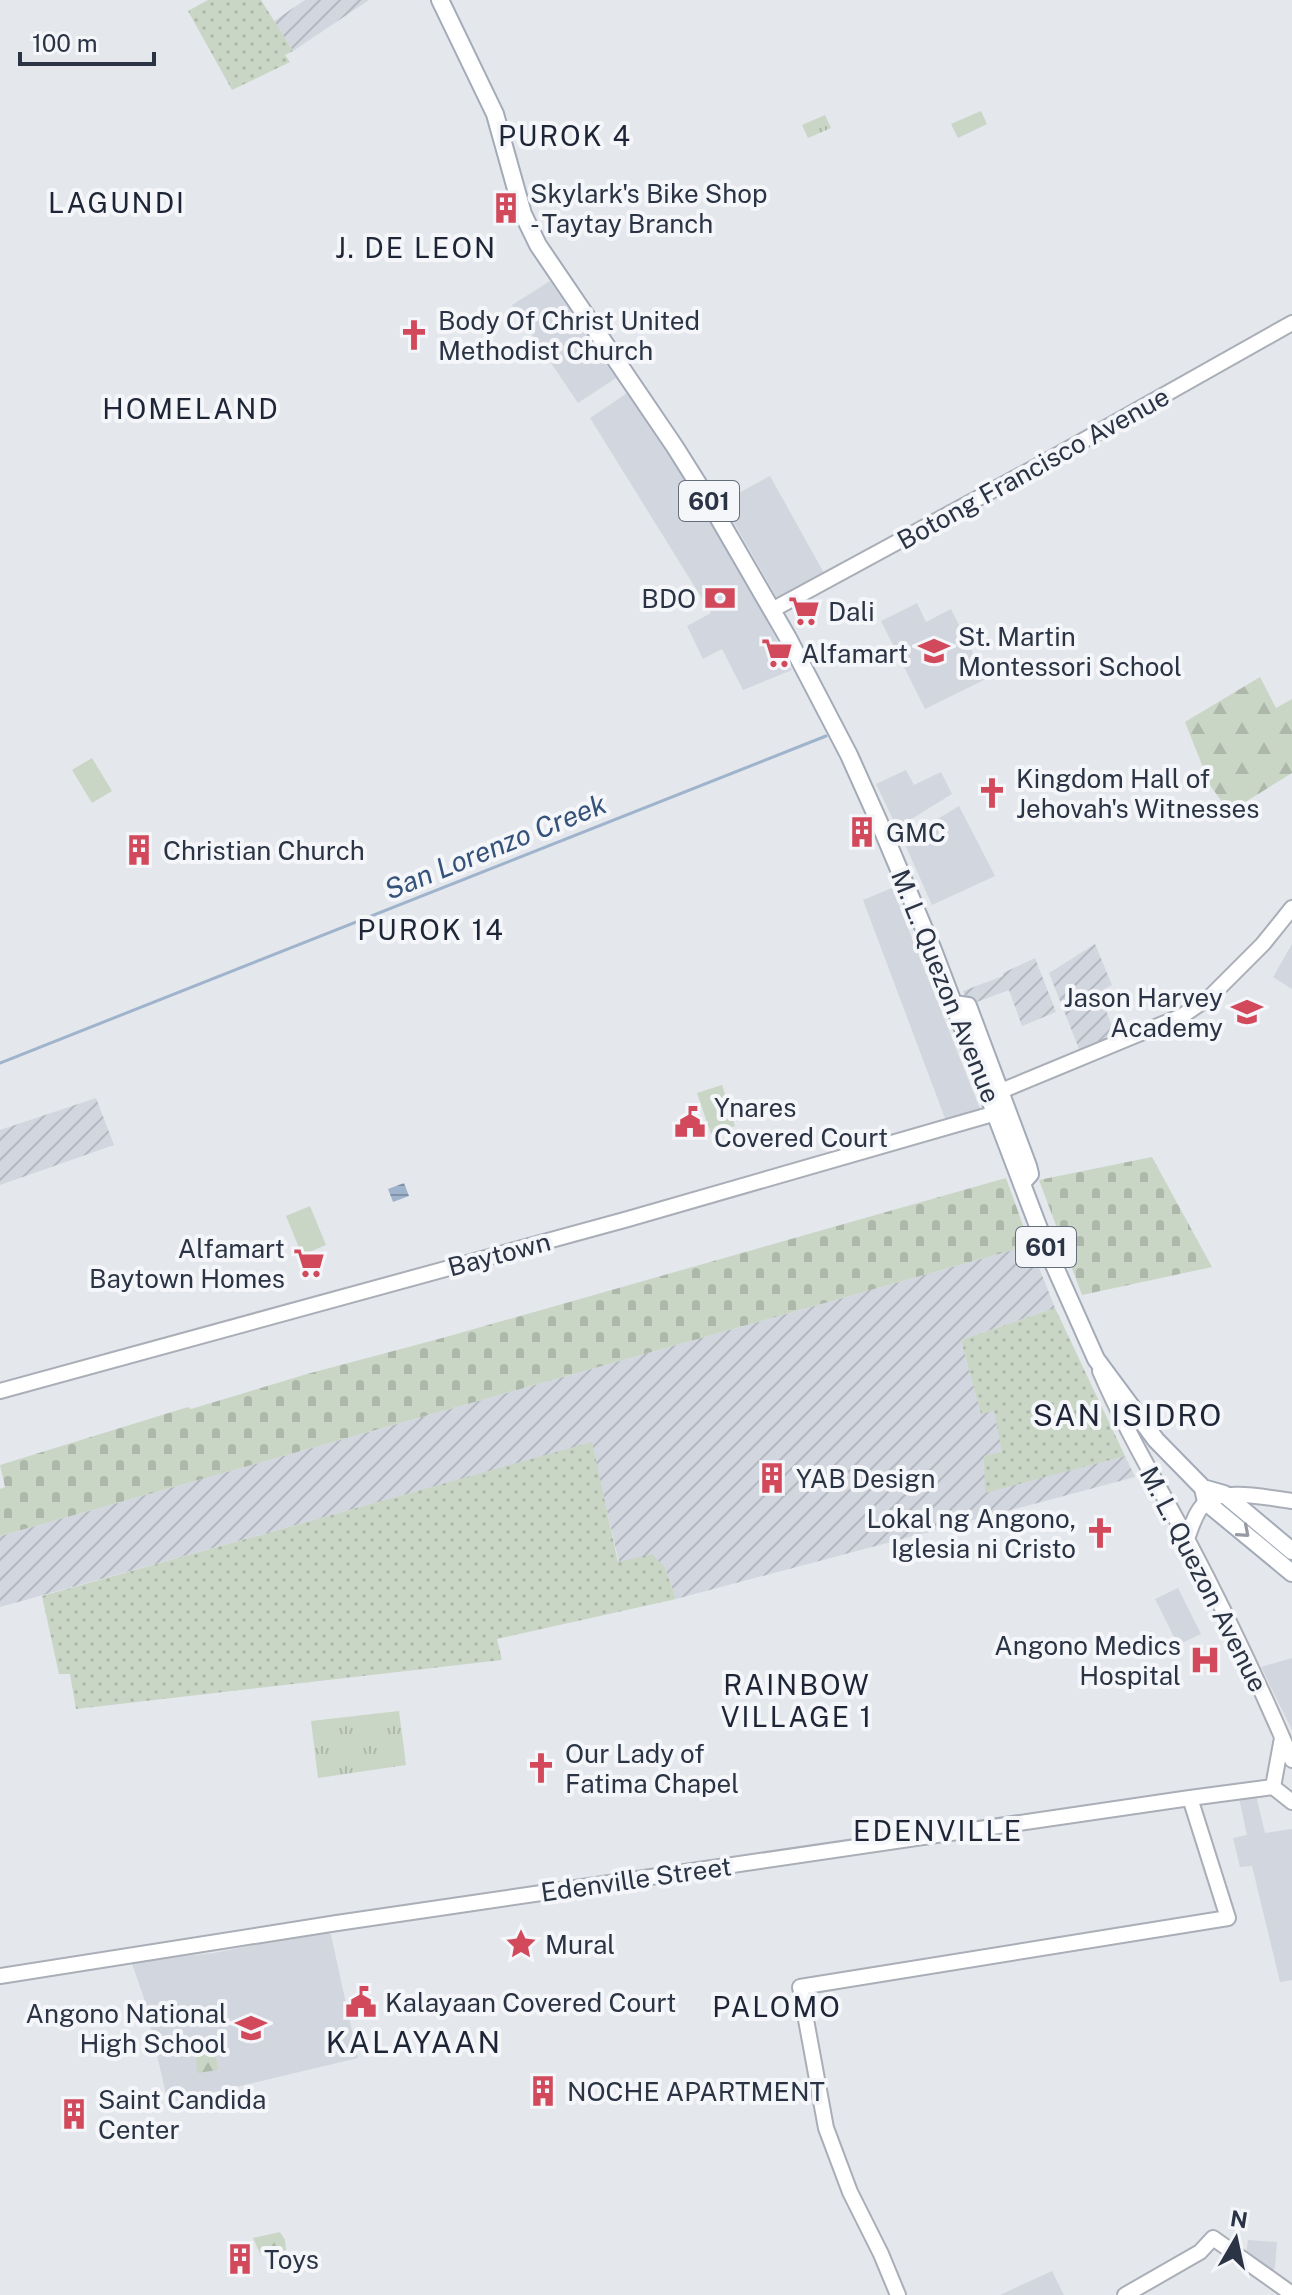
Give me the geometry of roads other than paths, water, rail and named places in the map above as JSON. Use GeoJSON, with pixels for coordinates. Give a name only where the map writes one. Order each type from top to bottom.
{"type":"FeatureCollection","features":[{"type":"Feature","properties":{"kind":"main road","name":"M. L. Quezon Avenue"},"geometry":{"type":"LineString","coordinates":[[440,0],[495,114],[515,190],[538,245],[675,447],[742,556],[860,777],[954,1004],[1055,1269],[1096,1359]]}},
{"type":"Feature","properties":{"kind":"main road"},"geometry":{"type":"LineString","coordinates":[[954,1004],[968,1006],[1001,1091],[1030,1174],[1022,1183]]}},
{"type":"Feature","properties":{"kind":"main road"},"geometry":{"type":"LineString","coordinates":[[1096,1359],[1156,1440],[1204,1495],[1292,1573]]}},
{"type":"Feature","properties":{"kind":"main road"},"geometry":{"type":"LineString","coordinates":[[1204,1495],[1224,1494],[1292,1551]]}},
{"type":"Feature","properties":{"kind":"street","name":"Botong Francisco Avenue"},"geometry":{"type":"LineString","coordinates":[[772,610],[1067,450],[1292,323]]}},
{"type":"Feature","properties":{"kind":"street"},"geometry":{"type":"LineString","coordinates":[[1001,1091],[1182,1016],[1211,996],[1263,944],[1292,908]]}},
{"type":"Feature","properties":{"kind":"street","name":"Baytown"},"geometry":{"type":"LineString","coordinates":[[0,1391],[628,1219],[996,1113]]}},
{"type":"Feature","properties":{"kind":"street","name":"M. L. Quezon Avenue"},"geometry":{"type":"LineString","coordinates":[[1096,1359],[1127,1430],[1238,1640],[1292,1760]]}},
{"type":"Feature","properties":{"kind":"street"},"geometry":{"type":"LineString","coordinates":[[1224,1494],[1292,1501]]}},
{"type":"Feature","properties":{"kind":"street"},"geometry":{"type":"LineString","coordinates":[[1187,1539],[1204,1495]]}},
{"type":"Feature","properties":{"kind":"street"},"geometry":{"type":"LineString","coordinates":[[1282,1738],[1273,1787],[1292,1802]]}},
{"type":"Feature","properties":{"kind":"street","name":"Edenville Street"},"geometry":{"type":"LineString","coordinates":[[0,1976],[337,1923],[1273,1787]]}},
{"type":"Feature","properties":{"kind":"street"},"geometry":{"type":"LineString","coordinates":[[898,2295],[850,2192],[826,2128],[800,1987],[1228,1918],[1190,1798]]}},
{"type":"Feature","properties":{"kind":"street"},"geometry":{"type":"LineString","coordinates":[[1125,2295],[1200,2252],[1213,2238],[1292,2294]]}},
{"type":"Feature","properties":{"kind":"water"},"geometry":{"type":"Polygon","coordinates":[[[404,1183],[409,1196],[393,1202],[388,1189],[404,1183]]]}},
{"type":"Feature","properties":{"kind":"waterway","name":"San Lorenzo Creek"},"geometry":{"type":"LineString","coordinates":[[0,1063],[826,736]]}},
{"type":"Feature","properties":{"kind":"place","name":"Skylark's Bike Shop - Taytay Branch"},"geometry":{"type":"Point","coordinates":[506,208]}},
{"type":"Feature","properties":{"kind":"place","name":"Body Of Christ United Methodist Church"},"geometry":{"type":"Point","coordinates":[414,335]}},
{"type":"Feature","properties":{"kind":"place","name":"BDO"},"geometry":{"type":"Point","coordinates":[720,598]}},
{"type":"Feature","properties":{"kind":"place","name":"Dali"},"geometry":{"type":"Point","coordinates":[804,611]}},
{"type":"Feature","properties":{"kind":"place","name":"St. Martin Montessori School"},"geometry":{"type":"Point","coordinates":[934,651]}},
{"type":"Feature","properties":{"kind":"place","name":"Alfamart"},"geometry":{"type":"Point","coordinates":[777,653]}},
{"type":"Feature","properties":{"kind":"place","name":"Kingdom Hall of Jehovah's Witnesses"},"geometry":{"type":"Point","coordinates":[992,793]}},
{"type":"Feature","properties":{"kind":"place","name":"GMC"},"geometry":{"type":"Point","coordinates":[862,832]}},
{"type":"Feature","properties":{"kind":"place","name":"Christian Church"},"geometry":{"type":"Point","coordinates":[139,850]}},
{"type":"Feature","properties":{"kind":"place","name":"Jason Harvey Academy"},"geometry":{"type":"Point","coordinates":[1247,1012]}},
{"type":"Feature","properties":{"kind":"place","name":"Ynares Covered Court"},"geometry":{"type":"Point","coordinates":[690,1122]}},
{"type":"Feature","properties":{"kind":"place","name":"Alfamart Baytown Homes"},"geometry":{"type":"Point","coordinates":[309,1263]}},
{"type":"Feature","properties":{"kind":"place","name":"YAB Design"},"geometry":{"type":"Point","coordinates":[772,1478]}},
{"type":"Feature","properties":{"kind":"place","name":"Lokal ng Angono, Iglesia ni Cristo"},"geometry":{"type":"Point","coordinates":[1100,1533]}},
{"type":"Feature","properties":{"kind":"place","name":"Angono Medics Hospital"},"geometry":{"type":"Point","coordinates":[1205,1660]}},
{"type":"Feature","properties":{"kind":"place","name":"Our Lady of Fatima Chapel"},"geometry":{"type":"Point","coordinates":[541,1768]}},
{"type":"Feature","properties":{"kind":"place","name":"Mural"},"geometry":{"type":"Point","coordinates":[521,1944]}},
{"type":"Feature","properties":{"kind":"place","name":"Kalayaan Covered Court"},"geometry":{"type":"Point","coordinates":[361,2002]}},
{"type":"Feature","properties":{"kind":"place","name":"Angono National High School"},"geometry":{"type":"Point","coordinates":[251,2028]}},
{"type":"Feature","properties":{"kind":"place","name":"NOCHE APARTMENT"},"geometry":{"type":"Point","coordinates":[543,2091]}},
{"type":"Feature","properties":{"kind":"place","name":"Saint Candida Center"},"geometry":{"type":"Point","coordinates":[74,2114]}},
{"type":"Feature","properties":{"kind":"place","name":"Toys"},"geometry":{"type":"Point","coordinates":[240,2259]}},
{"type":"Feature","properties":{"kind":"district","name":"PUROK 4"},"geometry":{"type":"Point","coordinates":[565,135]}},
{"type":"Feature","properties":{"kind":"district","name":"LAGUNDI"},"geometry":{"type":"Point","coordinates":[117,202]}},
{"type":"Feature","properties":{"kind":"district","name":"J. DE LEON"},"geometry":{"type":"Point","coordinates":[416,247]}},
{"type":"Feature","properties":{"kind":"district","name":"HOMELAND"},"geometry":{"type":"Point","coordinates":[191,408]}},
{"type":"Feature","properties":{"kind":"district","name":"PUROK 14"},"geometry":{"type":"Point","coordinates":[431,929]}},
{"type":"Feature","properties":{"kind":"district","name":"SAN ISIDRO"},"geometry":{"type":"Point","coordinates":[1128,1415]}},
{"type":"Feature","properties":{"kind":"district","name":"RAINBOW VILLAGE 1"},"geometry":{"type":"Point","coordinates":[797,1700]}},
{"type":"Feature","properties":{"kind":"district","name":"EDENVILLE"},"geometry":{"type":"Point","coordinates":[938,1830]}},
{"type":"Feature","properties":{"kind":"district","name":"PALOMO"},"geometry":{"type":"Point","coordinates":[777,2006]}},
{"type":"Feature","properties":{"kind":"district","name":"KALAYAAN"},"geometry":{"type":"Point","coordinates":[414,2042]}}]}
